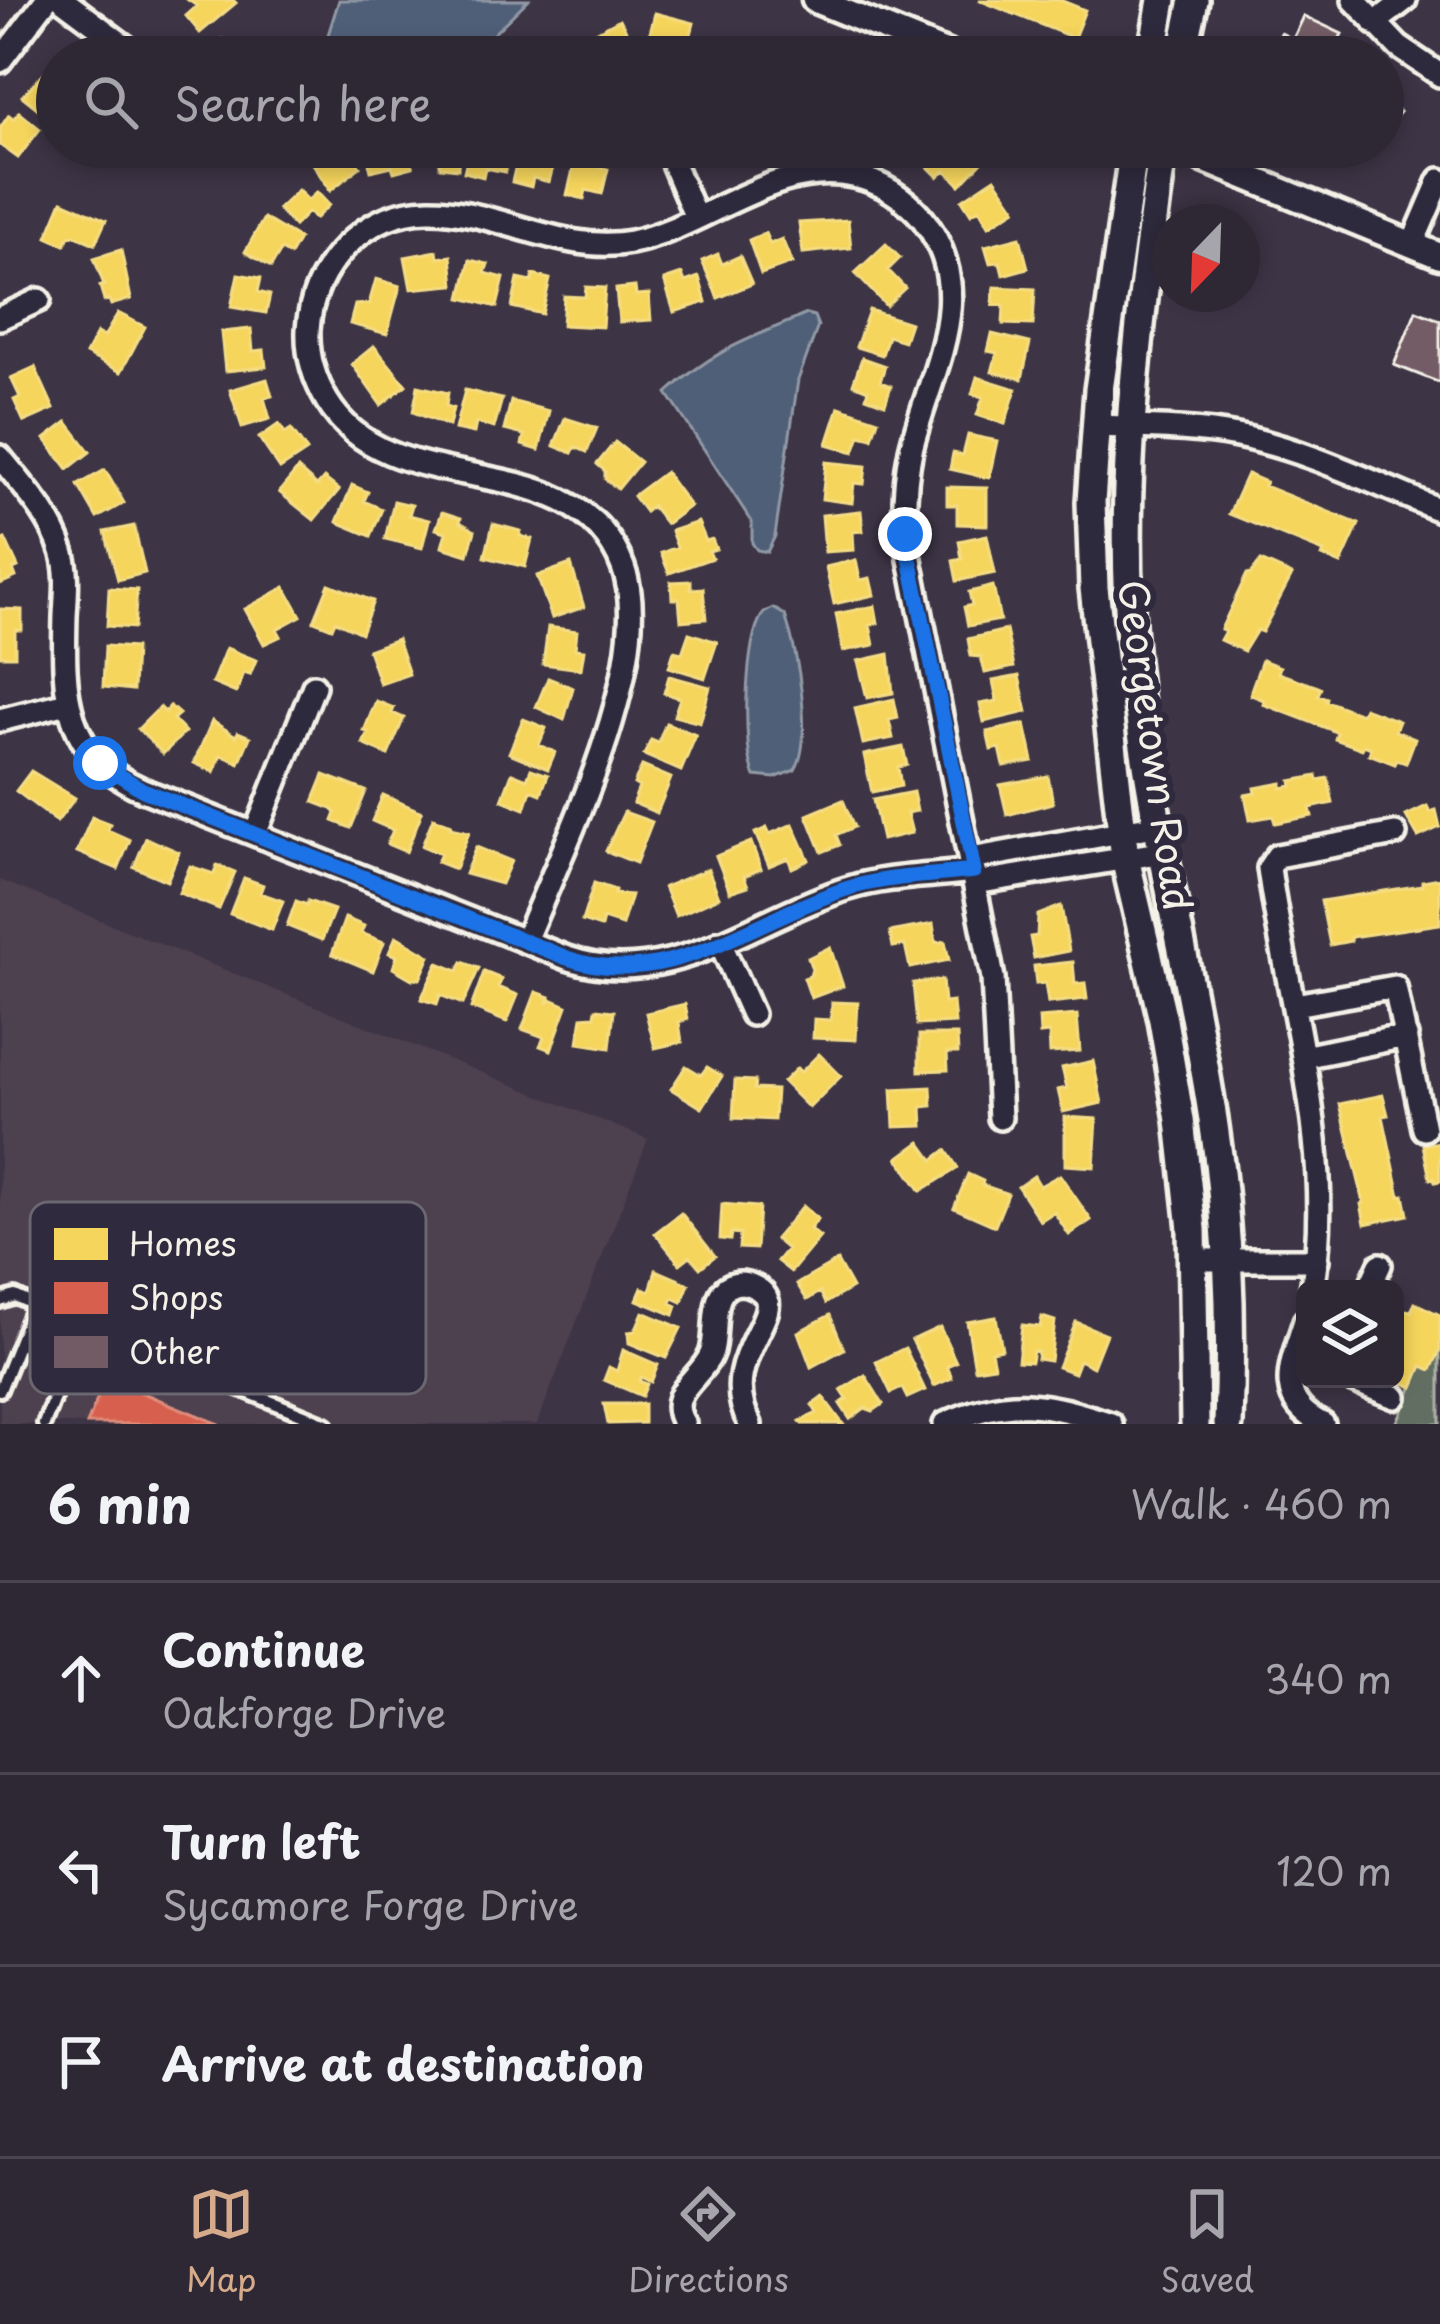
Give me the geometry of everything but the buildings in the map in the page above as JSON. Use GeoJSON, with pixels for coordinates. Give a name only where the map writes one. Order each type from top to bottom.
{"type":"FeatureCollection","features":[{"type":"Feature","properties":{"kind":"main road"},"geometry":{"type":"LineString","coordinates":[[1156,36],[1162,0]]}},
{"type":"Feature","properties":{"kind":"main road"},"geometry":{"type":"LineString","coordinates":[[1186,36],[1194,0]]}},
{"type":"Feature","properties":{"kind":"main road","name":"Georgetown Road"},"geometry":{"type":"LineString","coordinates":[[1131,168],[1106,320],[1096,426],[1091,502],[1094,588],[1123,845],[1180,1120],[1193,1260],[1195,1424]]}},
{"type":"Feature","properties":{"kind":"main road","name":"Georgetown Road"},"geometry":{"type":"LineString","coordinates":[[1160,168],[1138,315],[1126,588],[1134,668],[1214,1126],[1230,1261],[1228,1424]]}},
{"type":"Feature","properties":{"kind":"street"},"geometry":{"type":"LineString","coordinates":[[0,61],[46,0]]}},
{"type":"Feature","properties":{"kind":"street"},"geometry":{"type":"LineString","coordinates":[[63,0],[111,36]]}},
{"type":"Feature","properties":{"kind":"street"},"geometry":{"type":"LineString","coordinates":[[815,0],[903,36]]}},
{"type":"Feature","properties":{"kind":"street"},"geometry":{"type":"LineString","coordinates":[[1354,0],[1389,36]]}},
{"type":"Feature","properties":{"kind":"street"},"geometry":{"type":"LineString","coordinates":[[1375,23],[1405,0]]}},
{"type":"Feature","properties":{"kind":"street"},"geometry":{"type":"LineString","coordinates":[[1404,50],[1440,75]]}},
{"type":"Feature","properties":{"kind":"street"},"geometry":{"type":"LineString","coordinates":[[675,168],[696,218]]}},
{"type":"Feature","properties":{"kind":"street"},"geometry":{"type":"LineString","coordinates":[[1225,168],[1440,256]]}},
{"type":"Feature","properties":{"kind":"street"},"geometry":{"type":"LineString","coordinates":[[525,941],[621,694],[631,618],[623,566],[601,529],[560,498],[402,458],[353,432],[335,414],[312,368],[311,308],[324,275],[344,248],[371,226],[403,213],[462,212],[610,244],[642,239],[792,178],[825,173],[875,183],[904,200],[927,225],[944,255],[950,278],[951,312],[911,449],[904,492],[905,534],[995,989],[1000,1118]]}},
{"type":"Feature","properties":{"kind":"street"},"geometry":{"type":"LineString","coordinates":[[1412,245],[1440,180]]}},
{"type":"Feature","properties":{"kind":"street"},"geometry":{"type":"LineString","coordinates":[[0,318],[39,300]]}},
{"type":"Feature","properties":{"kind":"street"},"geometry":{"type":"LineString","coordinates":[[1096,426],[1200,431],[1274,445],[1440,510]]}},
{"type":"Feature","properties":{"kind":"street"},"geometry":{"type":"LineString","coordinates":[[0,457],[41,510],[62,549],[67,704],[80,736],[113,775],[583,964],[627,969],[670,962],[846,889],[1162,838]]}},
{"type":"Feature","properties":{"kind":"street"},"geometry":{"type":"LineString","coordinates":[[255,835],[314,686]]}},
{"type":"Feature","properties":{"kind":"street"},"geometry":{"type":"LineString","coordinates":[[0,721],[67,704]]}},
{"type":"Feature","properties":{"kind":"street"},"geometry":{"type":"LineString","coordinates":[[1314,1280],[1317,1198],[1303,1057],[1270,864],[1277,856],[1395,834]]}},
{"type":"Feature","properties":{"kind":"street"},"geometry":{"type":"LineString","coordinates":[[720,942],[752,1014]]}},
{"type":"Feature","properties":{"kind":"street"},"geometry":{"type":"LineString","coordinates":[[1295,1005],[1396,989],[1424,1129]]}},
{"type":"Feature","properties":{"kind":"street"},"geometry":{"type":"LineString","coordinates":[[1303,1057],[1406,1036]]}},
{"type":"Feature","properties":{"kind":"street"},"geometry":{"type":"LineString","coordinates":[[1193,1260],[1317,1260]]}},
{"type":"Feature","properties":{"kind":"street"},"geometry":{"type":"LineString","coordinates":[[1373,1280],[1380,1264]]}},
{"type":"Feature","properties":{"kind":"street"},"geometry":{"type":"LineString","coordinates":[[684,1424],[677,1410],[680,1393],[712,1352],[719,1298],[730,1286],[741,1283],[763,1293],[768,1303],[767,1318],[748,1346],[740,1370],[740,1399],[751,1424]]}},
{"type":"Feature","properties":{"kind":"street"},"geometry":{"type":"LineString","coordinates":[[1296,1365],[1289,1376],[1291,1393],[1308,1421]]}},
{"type":"Feature","properties":{"kind":"street"},"geometry":{"type":"LineString","coordinates":[[1372,1388],[1395,1397]]}},
{"type":"Feature","properties":{"kind":"street"},"geometry":{"type":"LineString","coordinates":[[945,1424],[982,1408],[1016,1402],[1072,1411],[1111,1424]]}},
{"type":"Feature","properties":{"kind":"lane"},"geometry":{"type":"LineString","coordinates":[[0,1301],[15,1296],[30,1303]]}},
{"type":"Feature","properties":{"kind":"lane"},"geometry":{"type":"LineString","coordinates":[[0,1390],[30,1315]]}},
{"type":"Feature","properties":{"kind":"lane"},"geometry":{"type":"LineString","coordinates":[[44,1424],[55,1394]]}},
{"type":"Feature","properties":{"kind":"lane"},"geometry":{"type":"LineString","coordinates":[[253,1394],[326,1424]]}},
{"type":"Feature","properties":{"kind":"shaded area"},"geometry":{"type":"Polygon","coordinates":[[[0,880],[648,1139],[537,1424],[0,1424],[0,880]]]}},
{"type":"Feature","properties":{"kind":"green space"},"geometry":{"type":"Polygon","coordinates":[[[1440,1350],[1440,1424],[1396,1424],[1422,1366],[1440,1350]]]}},
{"type":"Feature","properties":{"kind":"water"},"geometry":{"type":"Polygon","coordinates":[[[339,0],[528,0],[491,36],[328,36],[339,0]]]}},
{"type":"Feature","properties":{"kind":"water"},"geometry":{"type":"Polygon","coordinates":[[[807,314],[814,316],[818,326],[798,380],[775,536],[767,552],[752,543],[752,522],[667,393],[717,355],[807,314]]]}},
{"type":"Feature","properties":{"kind":"water"},"geometry":{"type":"Polygon","coordinates":[[[773,608],[785,615],[790,631],[803,717],[801,756],[795,770],[775,778],[755,776],[747,723],[754,635],[762,616],[773,608]]]}},
{"type":"Feature","properties":{"kind":"route"},"geometry":{"type":"LineString","coordinates":[[100,763],[128,784],[583,964],[627,969],[662,965],[846,889],[974,871],[905,534]]}}]}
